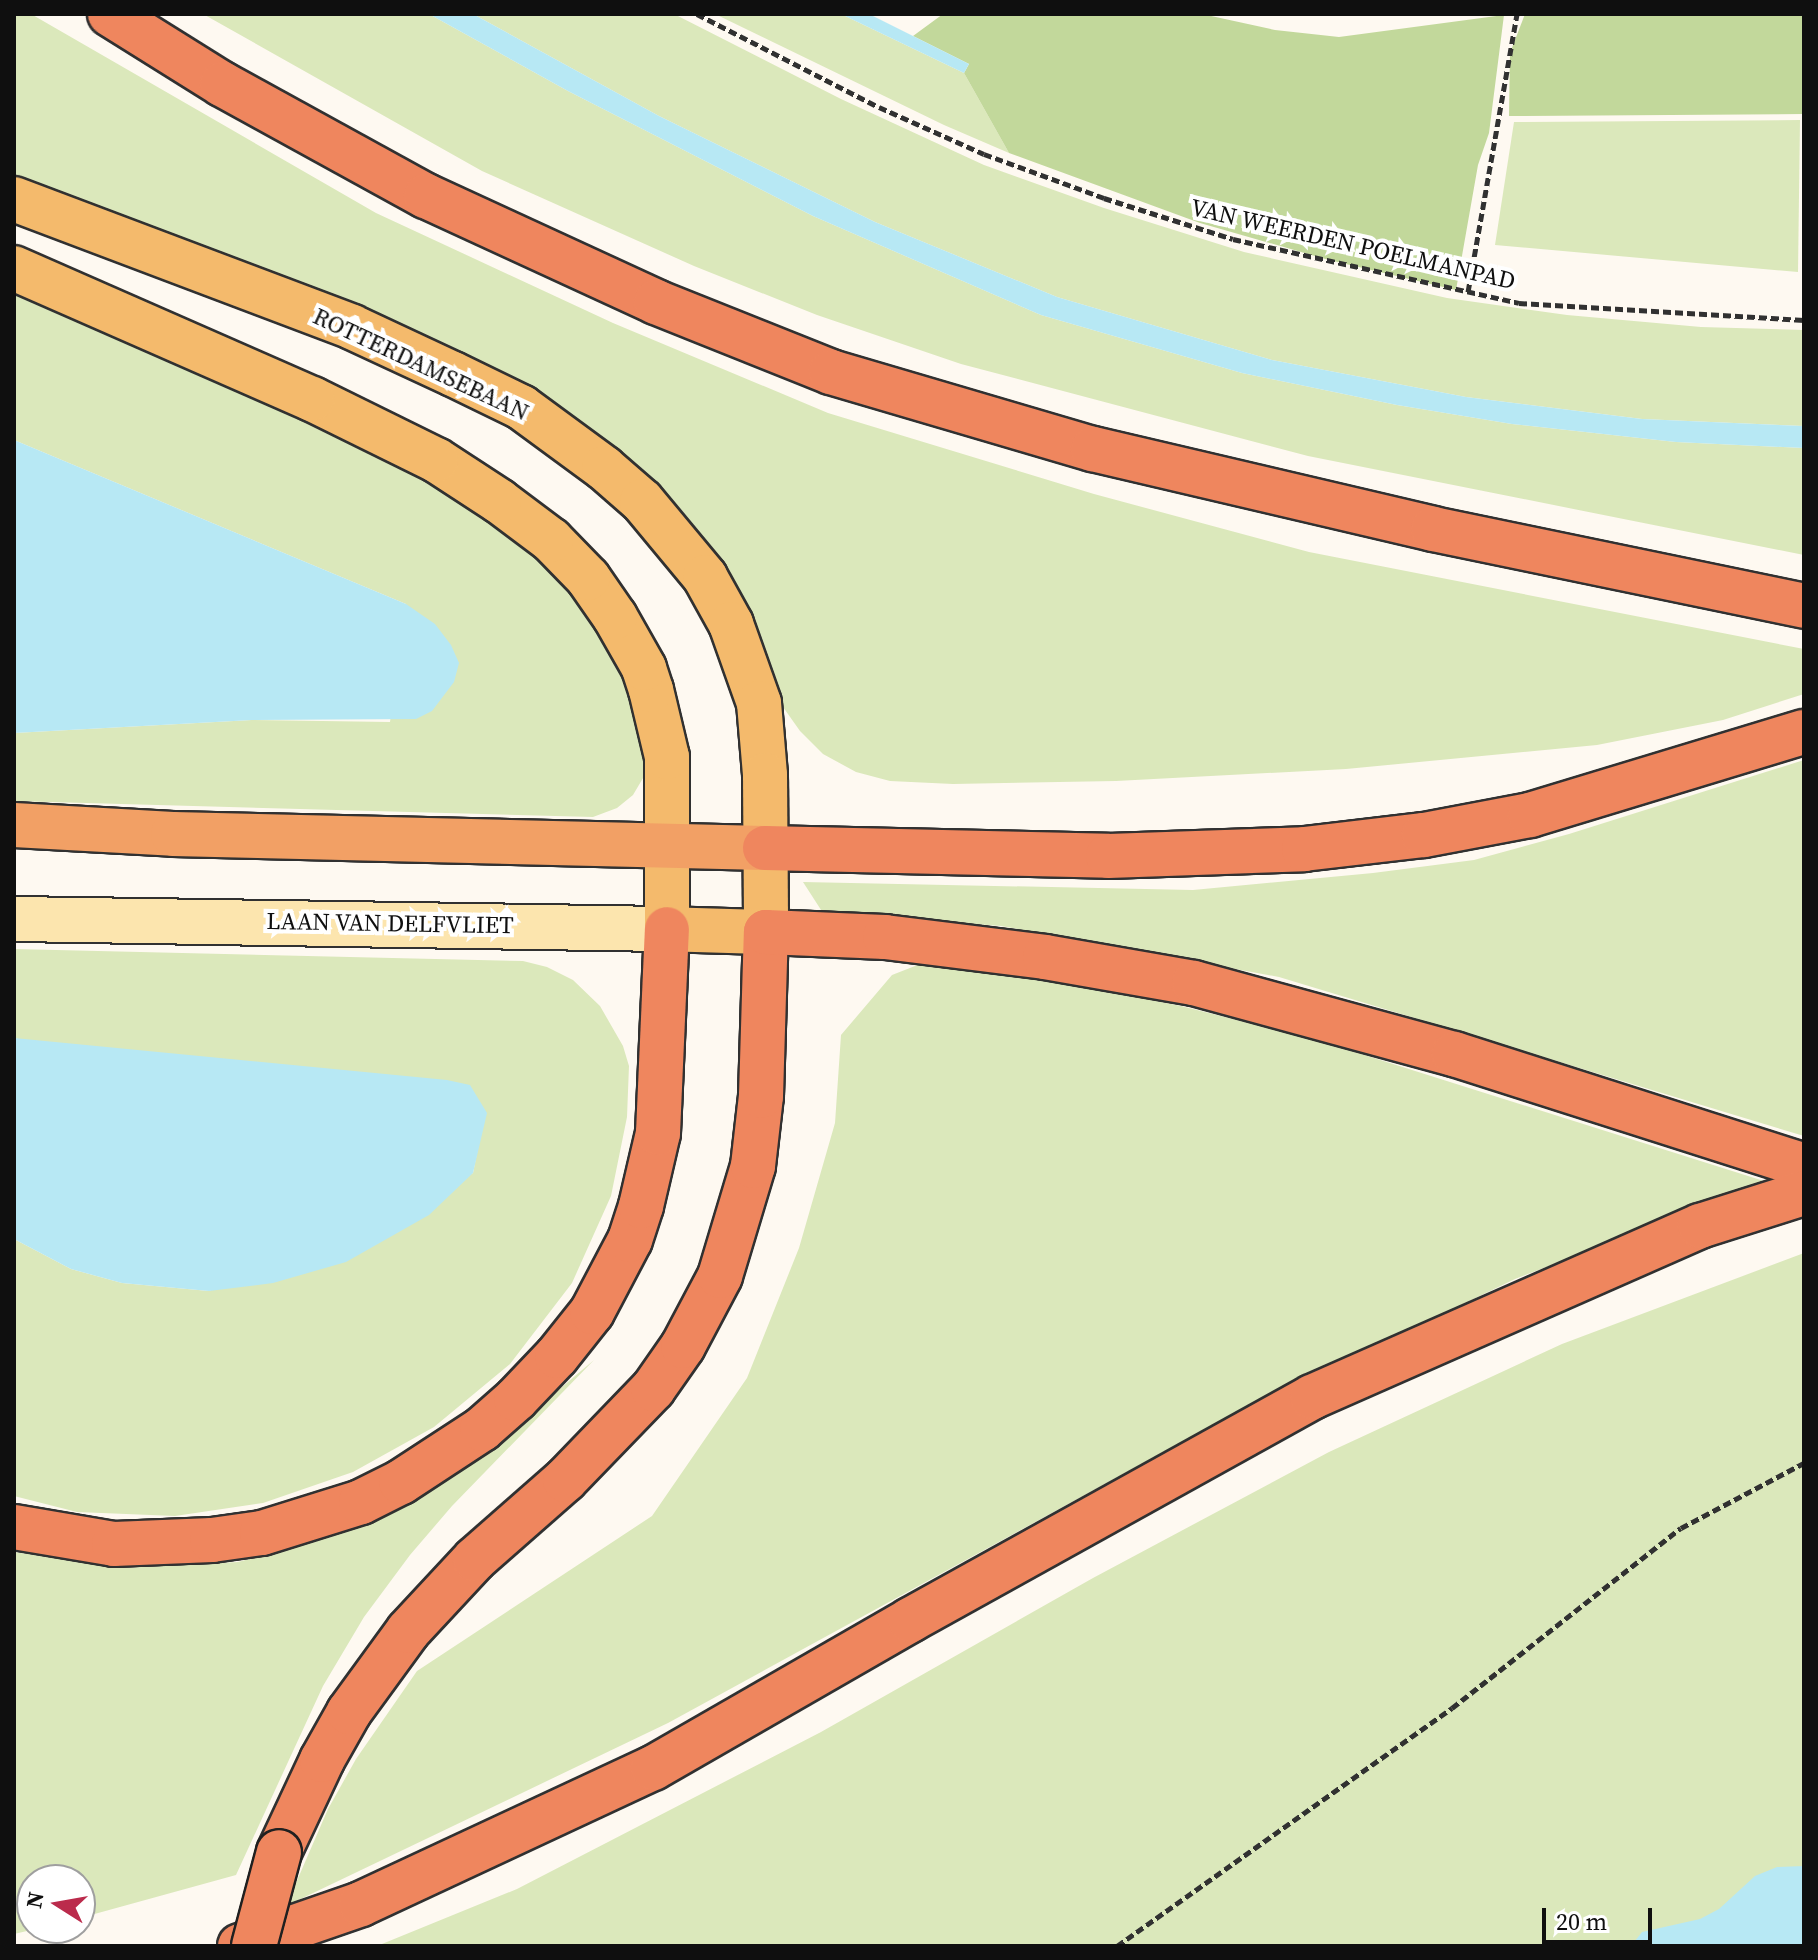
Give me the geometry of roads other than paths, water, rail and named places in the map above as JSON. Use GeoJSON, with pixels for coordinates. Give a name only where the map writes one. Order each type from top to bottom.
{"type":"FeatureCollection","features":[{"type":"Feature","properties":{"kind":"highway"},"geometry":{"type":"LineString","coordinates":[[110,14],[222,84],[426,196],[656,302],[831,372],[1093,449],[1433,529],[1804,606]]}},
{"type":"Feature","properties":{"kind":"highway"},"geometry":{"type":"LineString","coordinates":[[14,825],[173,834],[1108,856],[1319,847],[1424,835],[1530,815],[1799,734]]}},
{"type":"Feature","properties":{"kind":"highway"},"geometry":{"type":"LineString","coordinates":[[14,1527],[114,1544],[212,1540],[262,1533],[361,1502],[401,1482],[482,1429],[516,1399],[557,1356],[592,1312],[634,1229],[658,1133],[667,929]]}},
{"type":"Feature","properties":{"kind":"highway"},"geometry":{"type":"LineString","coordinates":[[254,1946],[279,1852],[328,1748],[408,1631],[475,1559],[565,1480],[653,1389],[683,1346],[720,1276],[753,1166],[761,1096],[766,932],[885,937],[1045,957],[1194,983],[1454,1054],[1804,1166]]}},
{"type":"Feature","properties":{"kind":"highway"},"geometry":{"type":"LineString","coordinates":[[240,1946],[361,1904],[653,1768],[910,1620],[1312,1397],[1700,1226],[1804,1193]]}},
{"type":"Feature","properties":{"kind":"main road","name":"ROTTERDAMSEBAAN"},"geometry":{"type":"LineString","coordinates":[[14,199],[352,327],[521,407],[604,468],[673,535],[705,577],[731,624],[759,703],[765,775],[766,932]]}},
{"type":"Feature","properties":{"kind":"main road"},"geometry":{"type":"LineString","coordinates":[[14,268],[312,399],[436,460],[551,540],[588,578],[644,668],[667,757],[667,929]]}},
{"type":"Feature","properties":{"kind":"main road","name":"LAAN VAN DELFVLIET"},"geometry":{"type":"LineString","coordinates":[[14,919],[766,932]]}},
{"type":"Feature","properties":{"kind":"water"},"geometry":{"type":"Polygon","coordinates":[[[429,14],[473,14],[659,116],[875,222],[1057,297],[1272,360],[1466,397],[1642,419],[1804,426],[1804,448],[1676,442],[1512,424],[1397,405],[1242,373],[1041,315],[813,216],[568,91],[429,14]]]}},
{"type":"Feature","properties":{"kind":"water"},"geometry":{"type":"Polygon","coordinates":[[[841,14],[869,14],[969,64],[964,73],[841,14]]]}},
{"type":"Feature","properties":{"kind":"water"},"geometry":{"type":"Polygon","coordinates":[[[14,440],[406,604],[435,624],[451,645],[459,663],[454,682],[432,711],[416,719],[252,720],[14,733],[14,440]]]}},
{"type":"Feature","properties":{"kind":"water"},"geometry":{"type":"Polygon","coordinates":[[[14,1038],[447,1080],[470,1085],[487,1113],[473,1173],[429,1215],[346,1262],[273,1283],[209,1291],[122,1283],[71,1269],[14,1239],[14,1038]]]}},
{"type":"Feature","properties":{"kind":"water"},"geometry":{"type":"Polygon","coordinates":[[[1804,1866],[1804,1946],[1631,1946],[1642,1932],[1700,1919],[1719,1909],[1755,1876],[1777,1867],[1804,1866]]]}}]}
